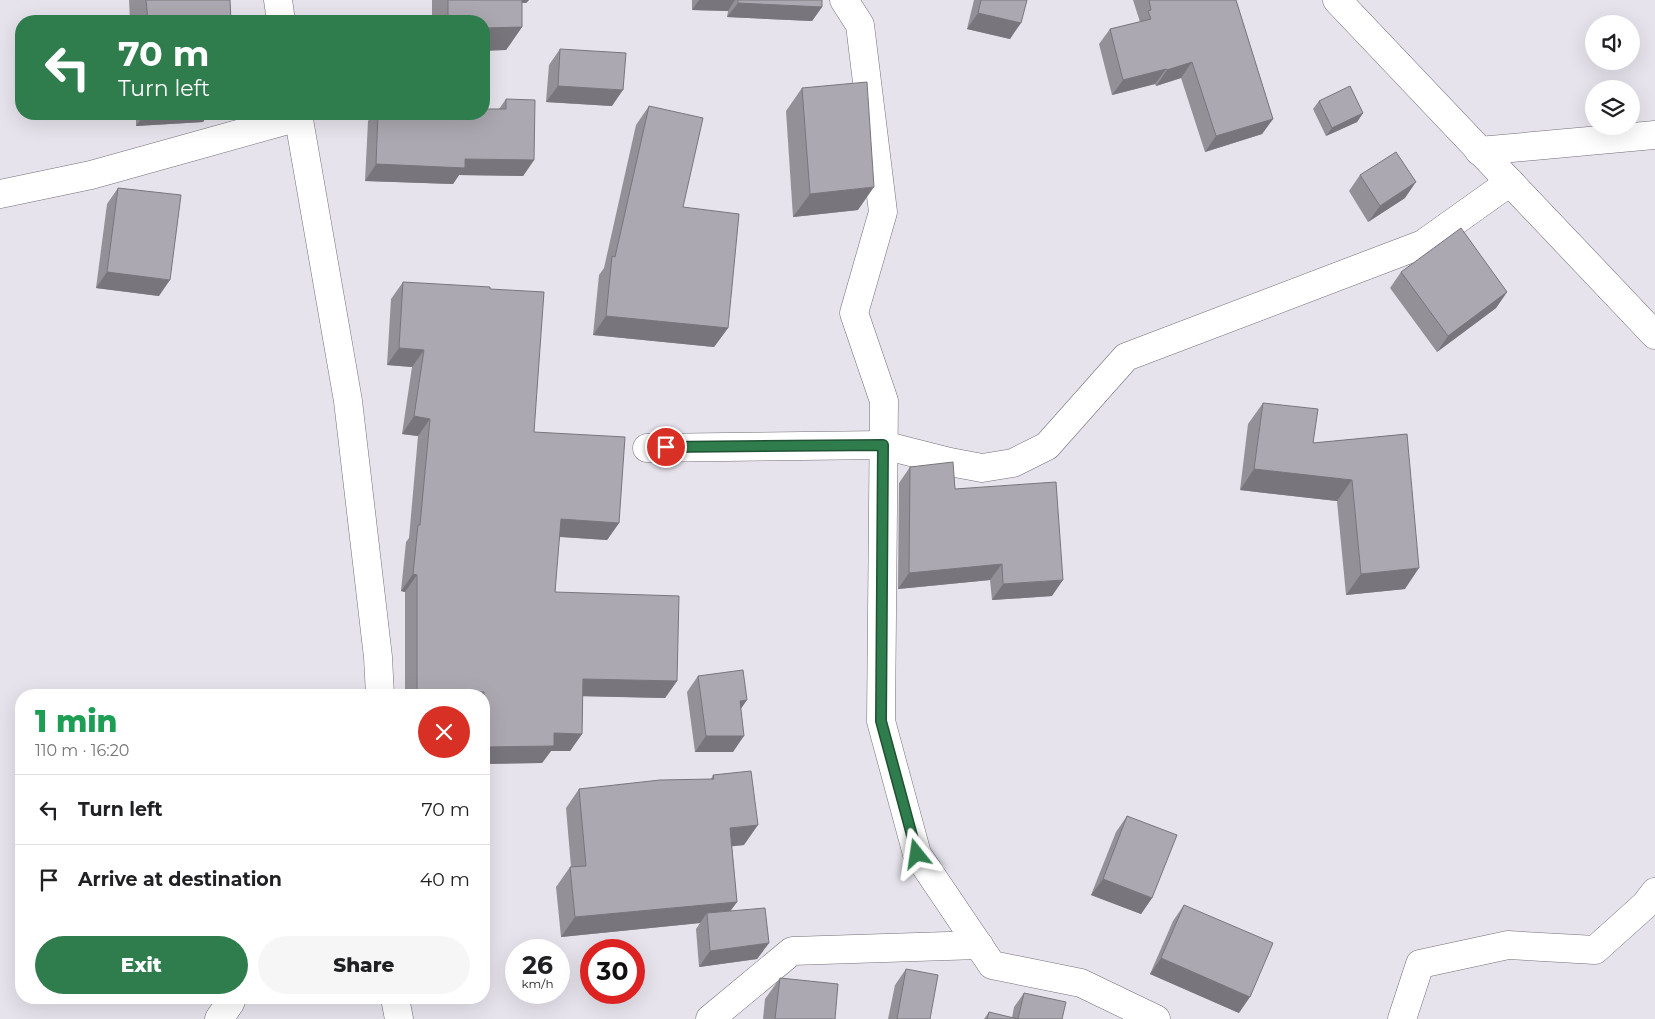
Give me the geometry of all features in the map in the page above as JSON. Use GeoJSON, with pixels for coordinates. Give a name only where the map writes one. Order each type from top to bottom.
{"type":"FeatureCollection","features":[{"type":"Feature","properties":{"kind":"street"},"geometry":{"type":"LineString","coordinates":[[278,0],[281,15]]}},
{"type":"Feature","properties":{"kind":"street"},"geometry":{"type":"LineString","coordinates":[[844,0],[860,25],[883,212],[854,313],[884,401],[881,721],[917,854],[992,965],[1082,983],[1156,1019]]}},
{"type":"Feature","properties":{"kind":"street"},"geometry":{"type":"LineString","coordinates":[[1337,0],[1655,335]]}},
{"type":"Feature","properties":{"kind":"street"},"geometry":{"type":"LineString","coordinates":[[0,194],[91,176],[284,120]]}},
{"type":"Feature","properties":{"kind":"street"},"geometry":{"type":"LineString","coordinates":[[299,120],[348,401],[378,657],[380,689]]}},
{"type":"Feature","properties":{"kind":"street"},"geometry":{"type":"LineString","coordinates":[[1479,150],[1655,135]]}},
{"type":"Feature","properties":{"kind":"street"},"geometry":{"type":"LineString","coordinates":[[646,448],[883,445],[982,468],[1013,464],[1047,446],[1126,357],[1423,244],[1510,182]]}},
{"type":"Feature","properties":{"kind":"street"},"geometry":{"type":"LineString","coordinates":[[1402,1019],[1420,964],[1508,945],[1595,950],[1645,905],[1655,892]]}},
{"type":"Feature","properties":{"kind":"street"},"geometry":{"type":"LineString","coordinates":[[710,1019],[792,951],[979,945]]}},
{"type":"Feature","properties":{"kind":"street"},"geometry":{"type":"LineString","coordinates":[[219,1019],[228,1004]]}},
{"type":"Feature","properties":{"kind":"street"},"geometry":{"type":"LineString","coordinates":[[396,1004],[399,1019]]}},
{"type":"Feature","properties":{"kind":"building"},"geometry":{"type":"Polygon","coordinates":[[[146,0],[230,0],[231,15],[147,15],[146,0]]]}},
{"type":"Feature","properties":{"kind":"building"},"geometry":{"type":"Polygon","coordinates":[[[448,0],[522,0],[522,27],[490,28],[490,15],[448,15],[448,0]]]}},
{"type":"Feature","properties":{"kind":"building"},"geometry":{"type":"Polygon","coordinates":[[[738,0],[822,0],[822,7],[738,3],[738,0]]]}},
{"type":"Feature","properties":{"kind":"building"},"geometry":{"type":"Polygon","coordinates":[[[981,0],[1027,0],[1021,23],[978,13],[981,0]]]}},
{"type":"Feature","properties":{"kind":"building"},"geometry":{"type":"Polygon","coordinates":[[[1149,0],[1236,0],[1273,119],[1216,136],[1192,62],[1123,80],[1110,29],[1151,19],[1148,11],[1151,10],[1149,0]]]}},
{"type":"Feature","properties":{"kind":"building"},"geometry":{"type":"Polygon","coordinates":[[[560,49],[626,53],[623,90],[558,86],[560,49]]]}},
{"type":"Feature","properties":{"kind":"building"},"geometry":{"type":"Polygon","coordinates":[[[867,82],[874,187],[810,194],[802,88],[867,82]]]}},
{"type":"Feature","properties":{"kind":"building"},"geometry":{"type":"Polygon","coordinates":[[[1350,86],[1363,113],[1332,128],[1319,101],[1350,86]]]}},
{"type":"Feature","properties":{"kind":"building"},"geometry":{"type":"Polygon","coordinates":[[[506,99],[535,100],[534,160],[465,159],[465,168],[376,164],[378,120],[490,120],[490,109],[506,109],[506,99]]]}},
{"type":"Feature","properties":{"kind":"building"},"geometry":{"type":"Polygon","coordinates":[[[649,106],[703,118],[683,207],[739,214],[728,328],[606,316],[612,256],[615,257],[649,106]]]}},
{"type":"Feature","properties":{"kind":"building"},"geometry":{"type":"Polygon","coordinates":[[[1396,152],[1416,182],[1380,206],[1360,175],[1396,152]]]}},
{"type":"Feature","properties":{"kind":"building"},"geometry":{"type":"Polygon","coordinates":[[[118,188],[181,195],[170,280],[107,272],[118,188]]]}},
{"type":"Feature","properties":{"kind":"building"},"geometry":{"type":"Polygon","coordinates":[[[1461,228],[1507,292],[1448,336],[1401,272],[1461,228]]]}},
{"type":"Feature","properties":{"kind":"building"},"geometry":{"type":"Polygon","coordinates":[[[403,282],[544,292],[534,432],[625,437],[619,523],[561,519],[555,592],[679,596],[677,681],[583,679],[582,734],[554,733],[554,746],[490,747],[490,689],[417,689],[417,575],[413,574],[418,525],[420,525],[430,419],[414,416],[424,350],[399,348],[403,282]]]}},
{"type":"Feature","properties":{"kind":"building"},"geometry":{"type":"Polygon","coordinates":[[[1263,403],[1318,409],[1313,443],[1407,434],[1419,568],[1361,574],[1352,480],[1254,469],[1263,403]]]}},
{"type":"Feature","properties":{"kind":"building"},"geometry":{"type":"Polygon","coordinates":[[[953,462],[955,489],[1056,482],[1063,580],[1003,584],[1002,564],[909,573],[910,467],[953,462]]]}},
{"type":"Feature","properties":{"kind":"building"},"geometry":{"type":"Polygon","coordinates":[[[743,670],[747,700],[740,701],[744,736],[706,736],[698,676],[743,670]]]}},
{"type":"Feature","properties":{"kind":"building"},"geometry":{"type":"Polygon","coordinates":[[[751,771],[758,825],[730,828],[737,902],[575,917],[570,867],[586,866],[579,789],[660,780],[714,779],[713,775],[751,771]]]}},
{"type":"Feature","properties":{"kind":"building"},"geometry":{"type":"Polygon","coordinates":[[[1127,816],[1177,835],[1152,898],[1103,879],[1127,816]]]}},
{"type":"Feature","properties":{"kind":"building"},"geometry":{"type":"Polygon","coordinates":[[[1184,905],[1273,943],[1250,997],[1161,958],[1184,905]]]}},
{"type":"Feature","properties":{"kind":"building"},"geometry":{"type":"Polygon","coordinates":[[[765,908],[769,943],[710,951],[707,913],[765,908]]]}},
{"type":"Feature","properties":{"kind":"building"},"geometry":{"type":"Polygon","coordinates":[[[906,969],[938,975],[930,1019],[897,1019],[906,969]]]}},
{"type":"Feature","properties":{"kind":"building"},"geometry":{"type":"Polygon","coordinates":[[[780,978],[838,984],[835,1019],[775,1019],[780,978]]]}},
{"type":"Feature","properties":{"kind":"building"},"geometry":{"type":"Polygon","coordinates":[[[1024,993],[1066,1002],[1062,1019],[1018,1019],[1024,993]]]}},
{"type":"Feature","properties":{"kind":"building"},"geometry":{"type":"Polygon","coordinates":[[[989,1012],[1018,1019],[987,1019],[989,1012]]]}},
{"type":"Feature","properties":{"kind":"route"},"geometry":{"type":"LineString","coordinates":[[666,447],[883,445],[881,721],[917,854]]}}]}
